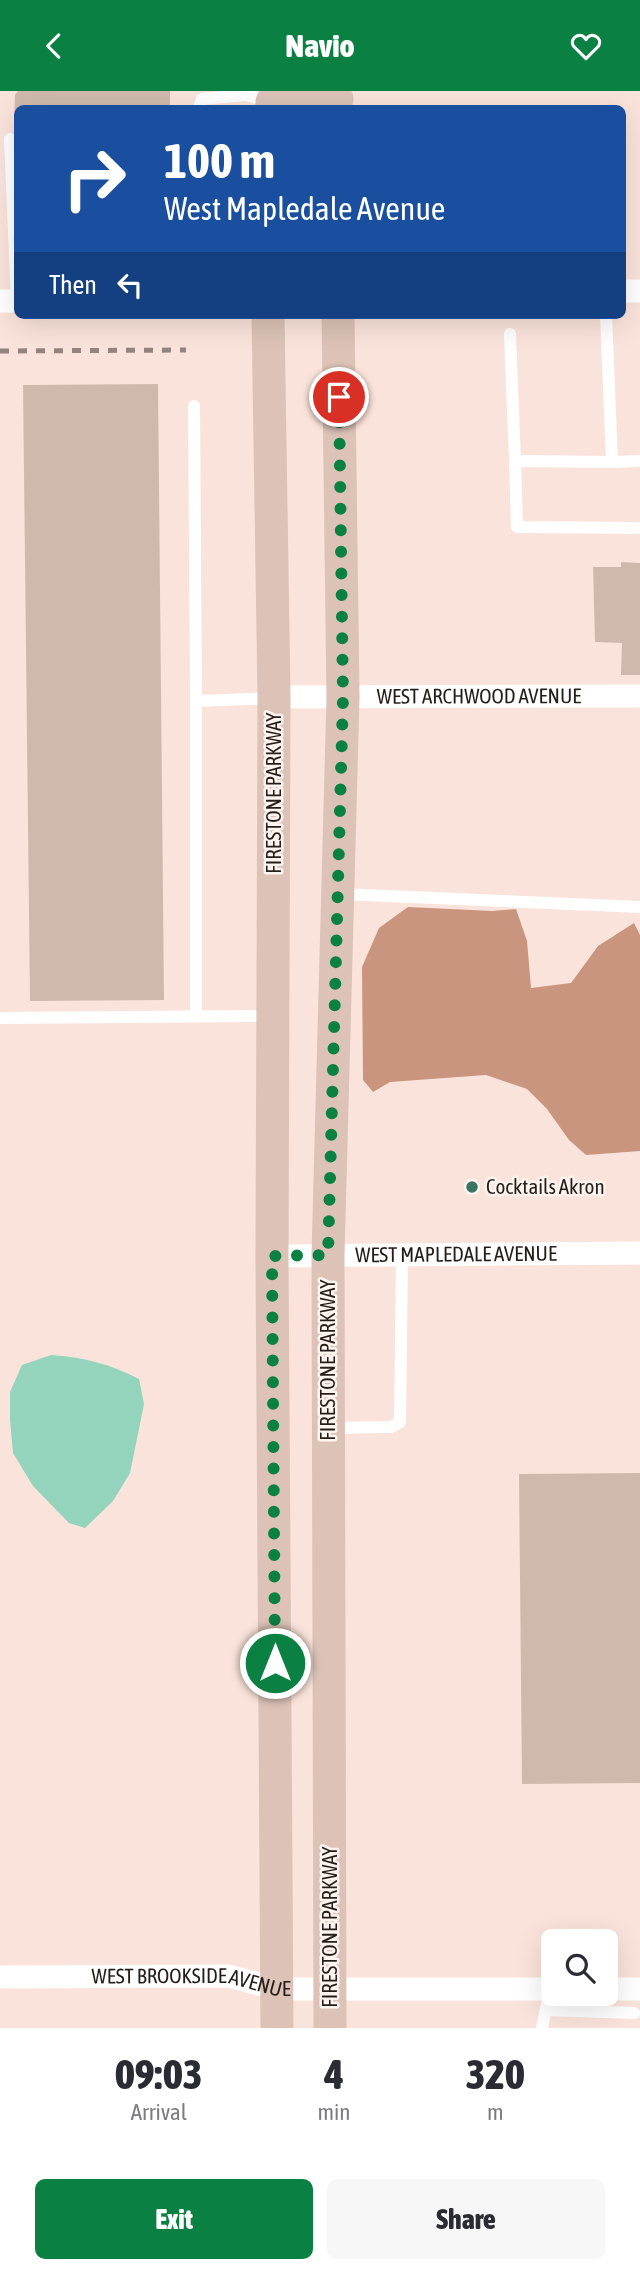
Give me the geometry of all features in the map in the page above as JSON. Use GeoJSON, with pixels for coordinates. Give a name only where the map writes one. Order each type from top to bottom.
{"type":"FeatureCollection","features":[{"type":"Feature","properties":{"kind":"street"},"geometry":{"type":"LineString","coordinates":[[272,105],[337,99]]}},
{"type":"Feature","properties":{"kind":"street","name":"FIRESTONE PARKWAY"},"geometry":{"type":"LineString","coordinates":[[268,319],[274,698],[272,1256],[277,2028]]}},
{"type":"Feature","properties":{"kind":"street","name":"FIRESTONE PARKWAY"},"geometry":{"type":"LineString","coordinates":[[330,2028],[328,1255],[343,697],[338,319]]}},
{"type":"Feature","properties":{"kind":"street","name":"WEST ARCHWOOD AVENUE"},"geometry":{"type":"LineString","coordinates":[[274,698],[640,696]]}},
{"type":"Feature","properties":{"kind":"street","name":"WEST MAPLEDALE AVENUE"},"geometry":{"type":"LineString","coordinates":[[272,1256],[640,1253]]}},
{"type":"Feature","properties":{"kind":"street","name":"WEST BROOKSIDE AVENUE"},"geometry":{"type":"LineString","coordinates":[[0,1977],[229,1976],[277,1989],[541,1996]]}},
{"type":"Feature","properties":{"kind":"street"},"geometry":{"type":"LineString","coordinates":[[618,1989],[640,1989]]}},
{"type":"Feature","properties":{"kind":"lane"},"geometry":{"type":"LineString","coordinates":[[200,105],[202,99],[245,95],[272,105]]}},
{"type":"Feature","properties":{"kind":"lane"},"geometry":{"type":"LineString","coordinates":[[9,139],[14,229]]}},
{"type":"Feature","properties":{"kind":"lane"},"geometry":{"type":"LineString","coordinates":[[606,319],[612,462]]}},
{"type":"Feature","properties":{"kind":"lane"},"geometry":{"type":"LineString","coordinates":[[510,334],[517,527],[640,527]]}},
{"type":"Feature","properties":{"kind":"lane"},"geometry":{"type":"LineString","coordinates":[[194,406],[196,1016]]}},
{"type":"Feature","properties":{"kind":"lane"},"geometry":{"type":"LineString","coordinates":[[515,461],[640,461]]}},
{"type":"Feature","properties":{"kind":"lane"},"geometry":{"type":"LineString","coordinates":[[196,701],[274,698]]}},
{"type":"Feature","properties":{"kind":"lane"},"geometry":{"type":"LineString","coordinates":[[337,894],[640,907]]}},
{"type":"Feature","properties":{"kind":"lane"},"geometry":{"type":"LineString","coordinates":[[0,1018],[273,1016]]}},
{"type":"Feature","properties":{"kind":"lane"},"geometry":{"type":"LineString","coordinates":[[328,1428],[391,1427],[400,1422],[402,1255]]}},
{"type":"Feature","properties":{"kind":"lane"},"geometry":{"type":"LineString","coordinates":[[542,2028],[548,2006]]}},
{"type":"Feature","properties":{"kind":"lane"},"geometry":{"type":"LineString","coordinates":[[599,2006],[634,2013]]}},
{"type":"Feature","properties":{"kind":"shaded area"},"geometry":{"type":"Polygon","coordinates":[[[408,907],[492,911],[516,909],[527,941],[531,988],[571,983],[598,946],[634,923],[640,935],[640,1151],[586,1155],[569,1140],[547,1109],[527,1089],[486,1075],[390,1082],[373,1092],[363,1080],[362,967],[379,928],[408,907]]]}},
{"type":"Feature","properties":{"kind":"shaded area"},"geometry":{"type":"Polygon","coordinates":[[[51,1355],[96,1362],[139,1379],[144,1404],[130,1473],[113,1501],[85,1528],[69,1523],[33,1486],[13,1453],[10,1392],[22,1365],[51,1355]]]}},
{"type":"Feature","properties":{"kind":"building"},"geometry":{"type":"Polygon","coordinates":[[[18,91],[170,91],[170,105],[15,105],[18,91]]]}},
{"type":"Feature","properties":{"kind":"building"},"geometry":{"type":"Polygon","coordinates":[[[158,384],[164,1000],[30,1001],[23,385],[158,384]]]}},
{"type":"Feature","properties":{"kind":"building"},"geometry":{"type":"Polygon","coordinates":[[[621,562],[640,563],[640,675],[621,675],[622,643],[595,642],[593,567],[621,567],[621,562]]]}},
{"type":"Feature","properties":{"kind":"building"},"geometry":{"type":"Polygon","coordinates":[[[640,1473],[640,1783],[522,1784],[519,1474],[640,1473]]]}},
{"type":"Feature","properties":{"kind":"railway"},"geometry":{"type":"LineString","coordinates":[[0,351],[186,350]]}},
{"type":"Feature","properties":{"kind":"place","name":"Cocktails Akron"},"geometry":{"type":"Point","coordinates":[472,1187]}},
{"type":"Feature","properties":{"kind":"route"},"geometry":{"type":"LineString","coordinates":[[275,1663],[272,1256],[328,1255],[343,697],[339,397]]}}]}
